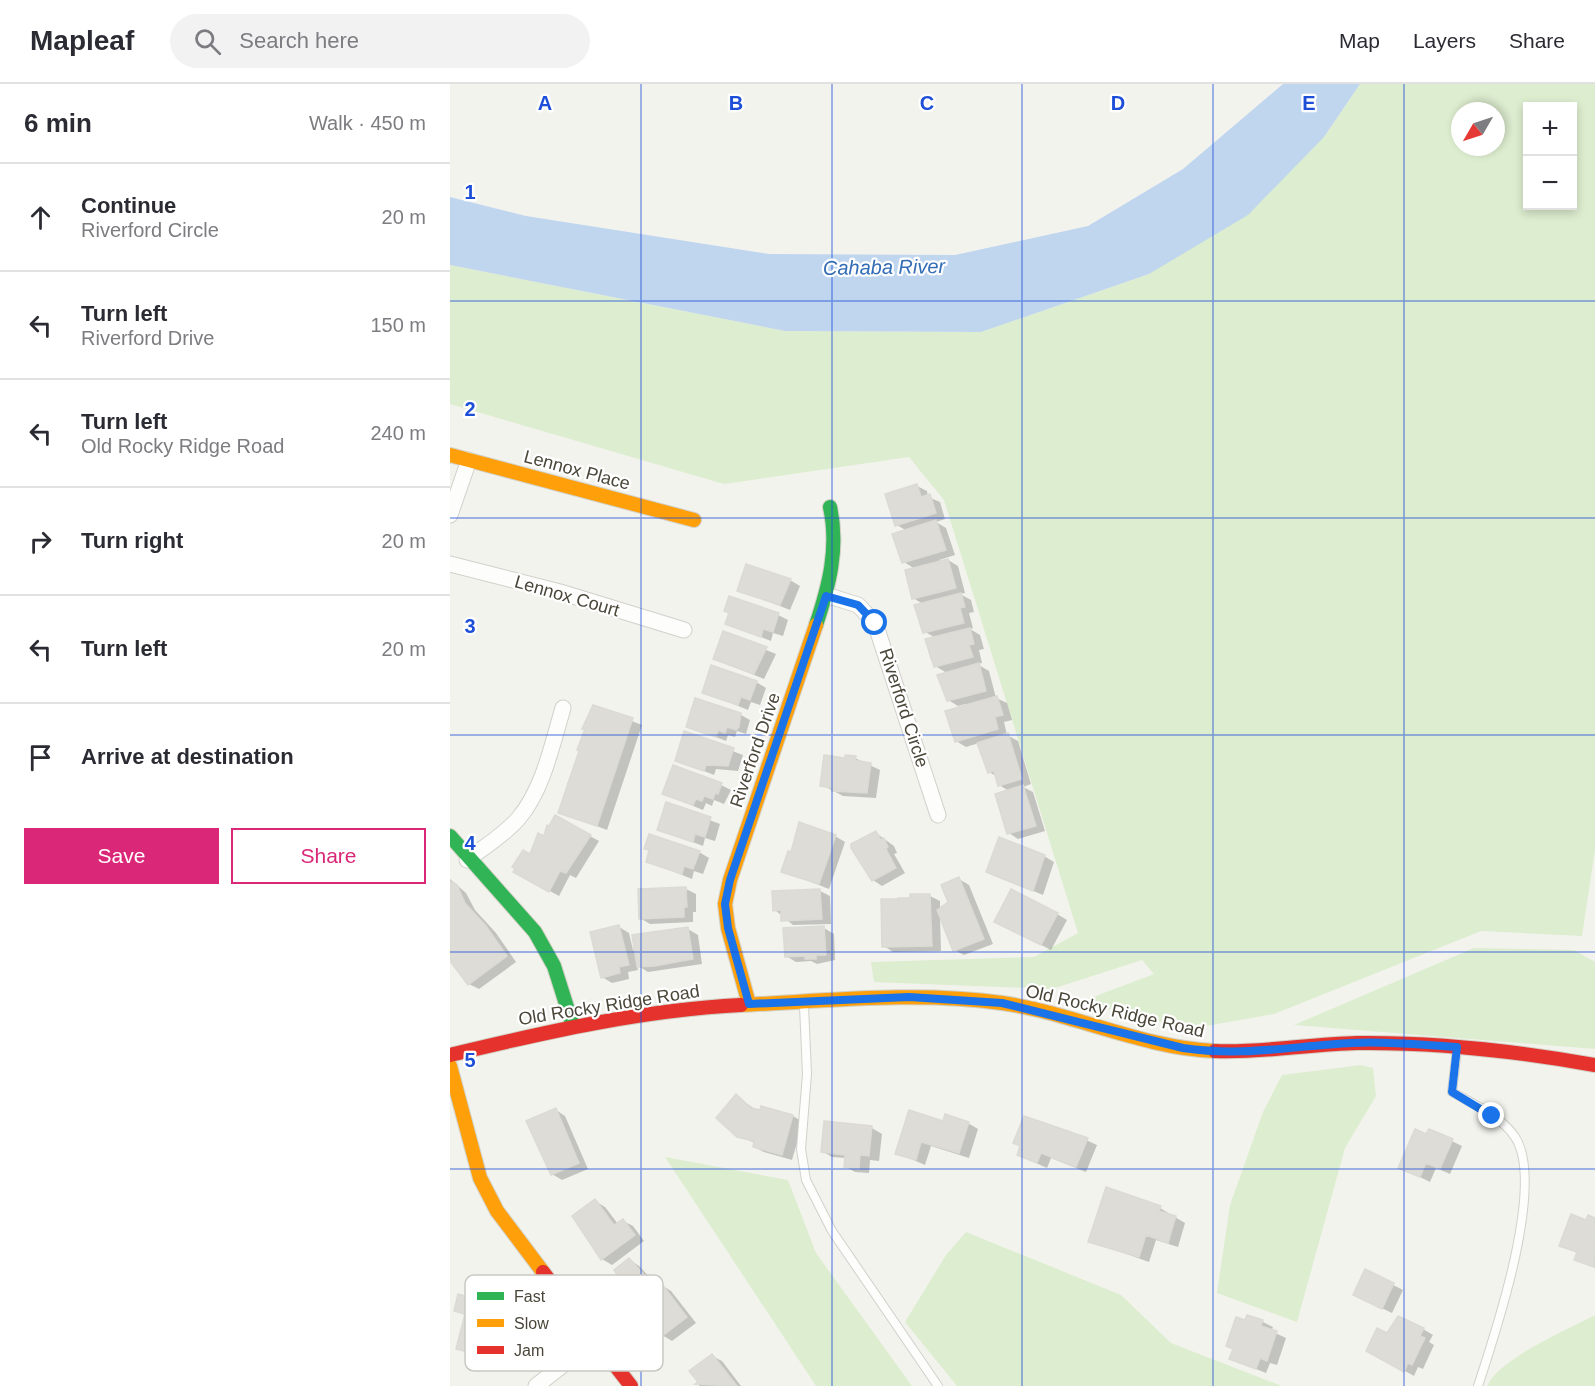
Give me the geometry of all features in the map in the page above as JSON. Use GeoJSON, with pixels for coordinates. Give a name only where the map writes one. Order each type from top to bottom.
{"type":"FeatureCollection","features":[{"type":"Feature","properties":{"kind":"street","name":"Lennox Place"},"geometry":{"type":"LineString","coordinates":[[450,455],[694,520]]}},
{"type":"Feature","properties":{"kind":"street"},"geometry":{"type":"LineString","coordinates":[[450,514],[469,460]]}},
{"type":"Feature","properties":{"kind":"street","name":"Riverford Drive"},"geometry":{"type":"LineString","coordinates":[[749,1004],[728,928],[725,904],[730,880],[826,596],[835,555],[835,527],[830,507]]}},
{"type":"Feature","properties":{"kind":"street","name":"Lennox Court"},"geometry":{"type":"LineString","coordinates":[[450,564],[560,592],[684,630]]}},
{"type":"Feature","properties":{"kind":"street","name":"Riverford Circle"},"geometry":{"type":"LineString","coordinates":[[826,596],[858,605],[878,629],[938,815]]}},
{"type":"Feature","properties":{"kind":"street"},"geometry":{"type":"LineString","coordinates":[[466,860],[502,834],[528,804],[551,751],[563,708]]}},
{"type":"Feature","properties":{"kind":"street"},"geometry":{"type":"LineString","coordinates":[[450,836],[466,860],[524,918],[545,947],[573,1026]]}},
{"type":"Feature","properties":{"kind":"street","name":"Old Rocky Ridge Road"},"geometry":{"type":"LineString","coordinates":[[450,1055],[573,1026],[698,1007],[909,997],[1002,1003],[1183,1048],[1213,1053],[1255,1053],[1355,1043],[1457,1047],[1595,1065]]}},
{"type":"Feature","properties":{"kind":"street"},"geometry":{"type":"LineString","coordinates":[[450,1066],[480,1178],[497,1210],[546,1275]]}},
{"type":"Feature","properties":{"kind":"street"},"geometry":{"type":"LineString","coordinates":[[536,1386],[555,1371]]}},
{"type":"Feature","properties":{"kind":"street"},"geometry":{"type":"LineString","coordinates":[[621,1371],[632,1386]]}},
{"type":"Feature","properties":{"kind":"lane"},"geometry":{"type":"LineString","coordinates":[[803,1001],[807,1074],[801,1149],[806,1180],[832,1231],[938,1386]]}},
{"type":"Feature","properties":{"kind":"lane"},"geometry":{"type":"LineString","coordinates":[[1457,1047],[1452,1092],[1492,1116],[1515,1137],[1526,1171],[1509,1288],[1478,1386]]}},
{"type":"Feature","properties":{"kind":"green space"},"geometry":{"type":"Polygon","coordinates":[[[1360,84],[1595,84],[1595,850],[1582,936],[1481,931],[1274,1014],[1189,1029],[1080,1002],[1154,974],[1142,960],[1052,989],[874,982],[871,962],[1034,957],[1078,933],[944,500],[909,457],[724,484],[450,404],[450,265],[785,331],[981,332],[1149,274],[1324,137],[1360,84]]]}},
{"type":"Feature","properties":{"kind":"green space"},"geometry":{"type":"Polygon","coordinates":[[[1474,948],[1574,950],[1595,962],[1595,1049],[1294,1025],[1474,948]]]}},
{"type":"Feature","properties":{"kind":"green space"},"geometry":{"type":"Polygon","coordinates":[[[1361,1065],[1373,1068],[1376,1096],[1345,1148],[1297,1322],[1217,1293],[1230,1205],[1263,1112],[1282,1075],[1361,1065]]]}},
{"type":"Feature","properties":{"kind":"green space"},"geometry":{"type":"Polygon","coordinates":[[[665,1157],[788,1180],[816,1253],[912,1386],[816,1386],[665,1157]]]}},
{"type":"Feature","properties":{"kind":"green space"},"geometry":{"type":"Polygon","coordinates":[[[966,1232],[1121,1295],[1171,1343],[1282,1386],[957,1386],[905,1322],[946,1255],[966,1232]]]}},
{"type":"Feature","properties":{"kind":"green space"},"geometry":{"type":"Polygon","coordinates":[[[1595,1315],[1595,1386],[1487,1386],[1505,1365],[1520,1355],[1595,1315]]]}},
{"type":"Feature","properties":{"kind":"water","name":"Cahaba River"},"geometry":{"type":"Polygon","coordinates":[[[1283,84],[1360,84],[1324,137],[1248,215],[1149,274],[981,332],[785,331],[450,265],[450,197],[526,216],[769,254],[955,255],[1088,226],[1183,169],[1283,84]]]}},
{"type":"Feature","properties":{"kind":"building"},"geometry":{"type":"Polygon","coordinates":[[[917,484],[921,497],[930,494],[936,513],[895,526],[885,494],[917,484]]]}},
{"type":"Feature","properties":{"kind":"building"},"geometry":{"type":"Polygon","coordinates":[[[936,520],[946,550],[902,563],[892,534],[936,520]]]}},
{"type":"Feature","properties":{"kind":"building"},"geometry":{"type":"Polygon","coordinates":[[[948,559],[956,588],[912,599],[905,570],[948,559]]]}},
{"type":"Feature","properties":{"kind":"building"},"geometry":{"type":"Polygon","coordinates":[[[746,564],[791,579],[780,605],[737,591],[746,564]]]}},
{"type":"Feature","properties":{"kind":"building"},"geometry":{"type":"Polygon","coordinates":[[[961,593],[965,607],[960,608],[964,623],[923,633],[914,605],[961,593]]]}},
{"type":"Feature","properties":{"kind":"building"},"geometry":{"type":"Polygon","coordinates":[[[729,596],[779,613],[773,632],[763,629],[761,637],[725,624],[729,613],[724,611],[729,596]]]}},
{"type":"Feature","properties":{"kind":"building"},"geometry":{"type":"Polygon","coordinates":[[[970,628],[974,644],[969,645],[973,657],[934,667],[925,639],[970,628]]]}},
{"type":"Feature","properties":{"kind":"building"},"geometry":{"type":"Polygon","coordinates":[[[723,631],[767,647],[754,674],[713,659],[723,631]]]}},
{"type":"Feature","properties":{"kind":"building"},"geometry":{"type":"Polygon","coordinates":[[[979,663],[986,691],[947,701],[937,675],[979,663]]]}},
{"type":"Feature","properties":{"kind":"building"},"geometry":{"type":"Polygon","coordinates":[[[711,665],[757,681],[750,700],[741,697],[738,705],[702,693],[711,665]]]}},
{"type":"Feature","properties":{"kind":"building"},"geometry":{"type":"Polygon","coordinates":[[[997,696],[1003,715],[995,717],[998,729],[955,742],[945,711],[997,696]]]}},
{"type":"Feature","properties":{"kind":"building"},"geometry":{"type":"Polygon","coordinates":[[[695,698],[741,713],[739,727],[736,730],[727,727],[725,733],[718,730],[716,737],[686,727],[695,698]]]}},
{"type":"Feature","properties":{"kind":"building"},"geometry":{"type":"Polygon","coordinates":[[[593,705],[633,718],[597,826],[558,813],[579,751],[577,750],[585,729],[582,729],[593,705]]]}},
{"type":"Feature","properties":{"kind":"building"},"geometry":{"type":"Polygon","coordinates":[[[684,731],[734,748],[728,766],[706,765],[704,771],[675,761],[684,731]]]}},
{"type":"Feature","properties":{"kind":"building"},"geometry":{"type":"Polygon","coordinates":[[[1008,733],[1022,779],[998,786],[994,771],[988,773],[977,743],[1008,733]]]}},
{"type":"Feature","properties":{"kind":"building"},"geometry":{"type":"Polygon","coordinates":[[[824,755],[845,758],[845,755],[856,756],[855,760],[871,763],[867,793],[832,791],[833,788],[820,786],[824,755]]]}},
{"type":"Feature","properties":{"kind":"building"},"geometry":{"type":"Polygon","coordinates":[[[673,765],[722,783],[718,794],[715,793],[713,799],[704,796],[702,801],[696,799],[693,805],[662,794],[673,765]]]}},
{"type":"Feature","properties":{"kind":"building"},"geometry":{"type":"Polygon","coordinates":[[[1023,785],[1036,826],[1007,834],[995,794],[1023,785]]]}},
{"type":"Feature","properties":{"kind":"building"},"geometry":{"type":"Polygon","coordinates":[[[666,802],[711,817],[705,837],[695,834],[693,842],[657,830],[666,802]]]}},
{"type":"Feature","properties":{"kind":"building"},"geometry":{"type":"Polygon","coordinates":[[[555,815],[591,835],[566,873],[560,871],[549,892],[513,872],[515,869],[512,867],[523,850],[530,854],[538,833],[544,836],[547,825],[549,826],[555,815]]]}},
{"type":"Feature","properties":{"kind":"building"},"geometry":{"type":"Polygon","coordinates":[[[799,822],[836,835],[819,884],[781,872],[788,851],[791,852],[799,822]]]}},
{"type":"Feature","properties":{"kind":"building"},"geometry":{"type":"Polygon","coordinates":[[[876,831],[881,840],[884,838],[888,847],[886,849],[896,868],[872,881],[851,848],[851,844],[876,831]]]}},
{"type":"Feature","properties":{"kind":"building"},"geometry":{"type":"Polygon","coordinates":[[[649,834],[700,851],[693,869],[684,866],[682,874],[646,862],[649,850],[644,849],[649,834]]]}},
{"type":"Feature","properties":{"kind":"building"},"geometry":{"type":"Polygon","coordinates":[[[999,837],[1045,855],[1033,891],[986,872],[999,837]]]}},
{"type":"Feature","properties":{"kind":"building"},"geometry":{"type":"Polygon","coordinates":[[[959,877],[984,939],[953,951],[937,910],[948,902],[941,885],[959,877]]]}},
{"type":"Feature","properties":{"kind":"building"},"geometry":{"type":"Polygon","coordinates":[[[450,881],[457,885],[465,903],[486,926],[507,956],[468,985],[450,961],[450,881]]]}},
{"type":"Feature","properties":{"kind":"building"},"geometry":{"type":"Polygon","coordinates":[[[686,887],[687,907],[684,907],[684,917],[639,919],[638,889],[686,887]]]}},
{"type":"Feature","properties":{"kind":"building"},"geometry":{"type":"Polygon","coordinates":[[[820,889],[822,919],[781,921],[781,910],[773,911],[772,891],[820,889]]]}},
{"type":"Feature","properties":{"kind":"building"},"geometry":{"type":"Polygon","coordinates":[[[1011,889],[1058,913],[1041,945],[994,922],[1011,889]]]}},
{"type":"Feature","properties":{"kind":"building"},"geometry":{"type":"Polygon","coordinates":[[[910,894],[930,894],[932,946],[882,947],[881,899],[897,899],[898,902],[898,898],[910,898],[910,894]]]}},
{"type":"Feature","properties":{"kind":"building"},"geometry":{"type":"Polygon","coordinates":[[[619,925],[629,965],[619,967],[620,973],[601,978],[590,932],[619,925]]]}},
{"type":"Feature","properties":{"kind":"building"},"geometry":{"type":"Polygon","coordinates":[[[824,926],[826,955],[816,955],[816,959],[805,959],[805,956],[785,957],[783,928],[824,926]]]}},
{"type":"Feature","properties":{"kind":"building"},"geometry":{"type":"Polygon","coordinates":[[[688,927],[693,959],[637,967],[632,935],[688,927]]]}},
{"type":"Feature","properties":{"kind":"building"},"geometry":{"type":"Polygon","coordinates":[[[736,1094],[751,1108],[760,1110],[761,1106],[793,1115],[782,1155],[753,1147],[754,1141],[737,1137],[716,1118],[736,1094]]]}},
{"type":"Feature","properties":{"kind":"building"},"geometry":{"type":"Polygon","coordinates":[[[556,1108],[579,1163],[551,1175],[526,1121],[556,1108]]]}},
{"type":"Feature","properties":{"kind":"building"},"geometry":{"type":"Polygon","coordinates":[[[909,1110],[943,1121],[945,1114],[969,1122],[959,1153],[921,1142],[916,1160],[895,1154],[909,1110]]]}},
{"type":"Feature","properties":{"kind":"building"},"geometry":{"type":"Polygon","coordinates":[[[1024,1116],[1088,1138],[1076,1167],[1041,1153],[1037,1163],[1017,1155],[1020,1146],[1013,1143],[1024,1116]]]}},
{"type":"Feature","properties":{"kind":"building"},"geometry":{"type":"Polygon","coordinates":[[[824,1121],[872,1126],[869,1156],[860,1155],[859,1169],[844,1167],[845,1155],[821,1152],[824,1121]]]}},
{"type":"Feature","properties":{"kind":"building"},"geometry":{"type":"Polygon","coordinates":[[[1415,1129],[1426,1134],[1429,1129],[1453,1139],[1440,1169],[1426,1163],[1420,1177],[1398,1168],[1415,1129]]]}},
{"type":"Feature","properties":{"kind":"building"},"geometry":{"type":"Polygon","coordinates":[[[1106,1187],[1161,1206],[1159,1211],[1176,1216],[1168,1243],[1146,1235],[1139,1257],[1088,1242],[1106,1187]]]}},
{"type":"Feature","properties":{"kind":"building"},"geometry":{"type":"Polygon","coordinates":[[[595,1199],[614,1225],[623,1219],[635,1235],[601,1260],[572,1216],[595,1199]]]}},
{"type":"Feature","properties":{"kind":"building"},"geometry":{"type":"Polygon","coordinates":[[[1571,1214],[1586,1220],[1588,1215],[1595,1218],[1594,1267],[1574,1260],[1577,1252],[1559,1246],[1571,1214]]]}},
{"type":"Feature","properties":{"kind":"building"},"geometry":{"type":"Polygon","coordinates":[[[629,1258],[644,1275],[617,1275],[614,1270],[629,1258]]]}},
{"type":"Feature","properties":{"kind":"building"},"geometry":{"type":"Polygon","coordinates":[[[1365,1269],[1394,1283],[1382,1309],[1353,1295],[1365,1269]]]}},
{"type":"Feature","properties":{"kind":"building"},"geometry":{"type":"Polygon","coordinates":[[[663,1286],[687,1317],[663,1335],[663,1286]]]}},
{"type":"Feature","properties":{"kind":"building"},"geometry":{"type":"Polygon","coordinates":[[[458,1294],[465,1296],[465,1314],[454,1311],[458,1294]]]}},
{"type":"Feature","properties":{"kind":"building"},"geometry":{"type":"Polygon","coordinates":[[[465,1314],[465,1351],[456,1349],[465,1314]]]}},
{"type":"Feature","properties":{"kind":"building"},"geometry":{"type":"Polygon","coordinates":[[[1247,1315],[1263,1320],[1261,1326],[1277,1331],[1267,1361],[1260,1358],[1256,1369],[1229,1359],[1233,1349],[1226,1346],[1236,1317],[1245,1320],[1247,1315]]]}},
{"type":"Feature","properties":{"kind":"building"},"geometry":{"type":"Polygon","coordinates":[[[1398,1316],[1424,1328],[1420,1336],[1425,1338],[1412,1365],[1408,1363],[1404,1372],[1366,1351],[1377,1328],[1387,1333],[1398,1316]]]}},
{"type":"Feature","properties":{"kind":"building"},"geometry":{"type":"Polygon","coordinates":[[[712,1354],[737,1386],[695,1384],[698,1382],[689,1371],[712,1354]]]}},
{"type":"Feature","properties":{"kind":"traffic: fast"},"geometry":{"type":"LineString","coordinates":[[816,625],[825,596],[833,552],[833,522],[830,507]]}},
{"type":"Feature","properties":{"kind":"traffic: fast"},"geometry":{"type":"LineString","coordinates":[[450,836],[535,932],[554,966],[573,1026]]}},
{"type":"Feature","properties":{"kind":"traffic: slow"},"geometry":{"type":"LineString","coordinates":[[450,455],[694,520]]}},
{"type":"Feature","properties":{"kind":"traffic: slow"},"geometry":{"type":"LineString","coordinates":[[749,1004],[728,928],[725,904],[730,880],[816,625]]}},
{"type":"Feature","properties":{"kind":"traffic: slow"},"geometry":{"type":"LineString","coordinates":[[741,1005],[904,997],[970,999],[1055,1014],[1161,1044],[1215,1051]]}},
{"type":"Feature","properties":{"kind":"traffic: slow"},"geometry":{"type":"LineString","coordinates":[[450,1066],[480,1178],[497,1211],[543,1272]]}},
{"type":"Feature","properties":{"kind":"traffic: jam"},"geometry":{"type":"LineString","coordinates":[[450,1055],[558,1030],[631,1017],[741,1005]]}},
{"type":"Feature","properties":{"kind":"traffic: jam"},"geometry":{"type":"LineString","coordinates":[[1215,1051],[1251,1051],[1357,1043],[1417,1044],[1506,1052],[1595,1065]]}},
{"type":"Feature","properties":{"kind":"traffic: jam"},"geometry":{"type":"LineString","coordinates":[[619,1371],[631,1386]]}},
{"type":"Feature","properties":{"kind":"route"},"geometry":{"type":"LineString","coordinates":[[875,623],[858,605],[826,596],[730,880],[725,904],[728,928],[749,1004],[909,997],[1002,1003],[1183,1048],[1213,1053],[1255,1053],[1355,1043],[1457,1047],[1452,1092],[1492,1116]]}}]}
